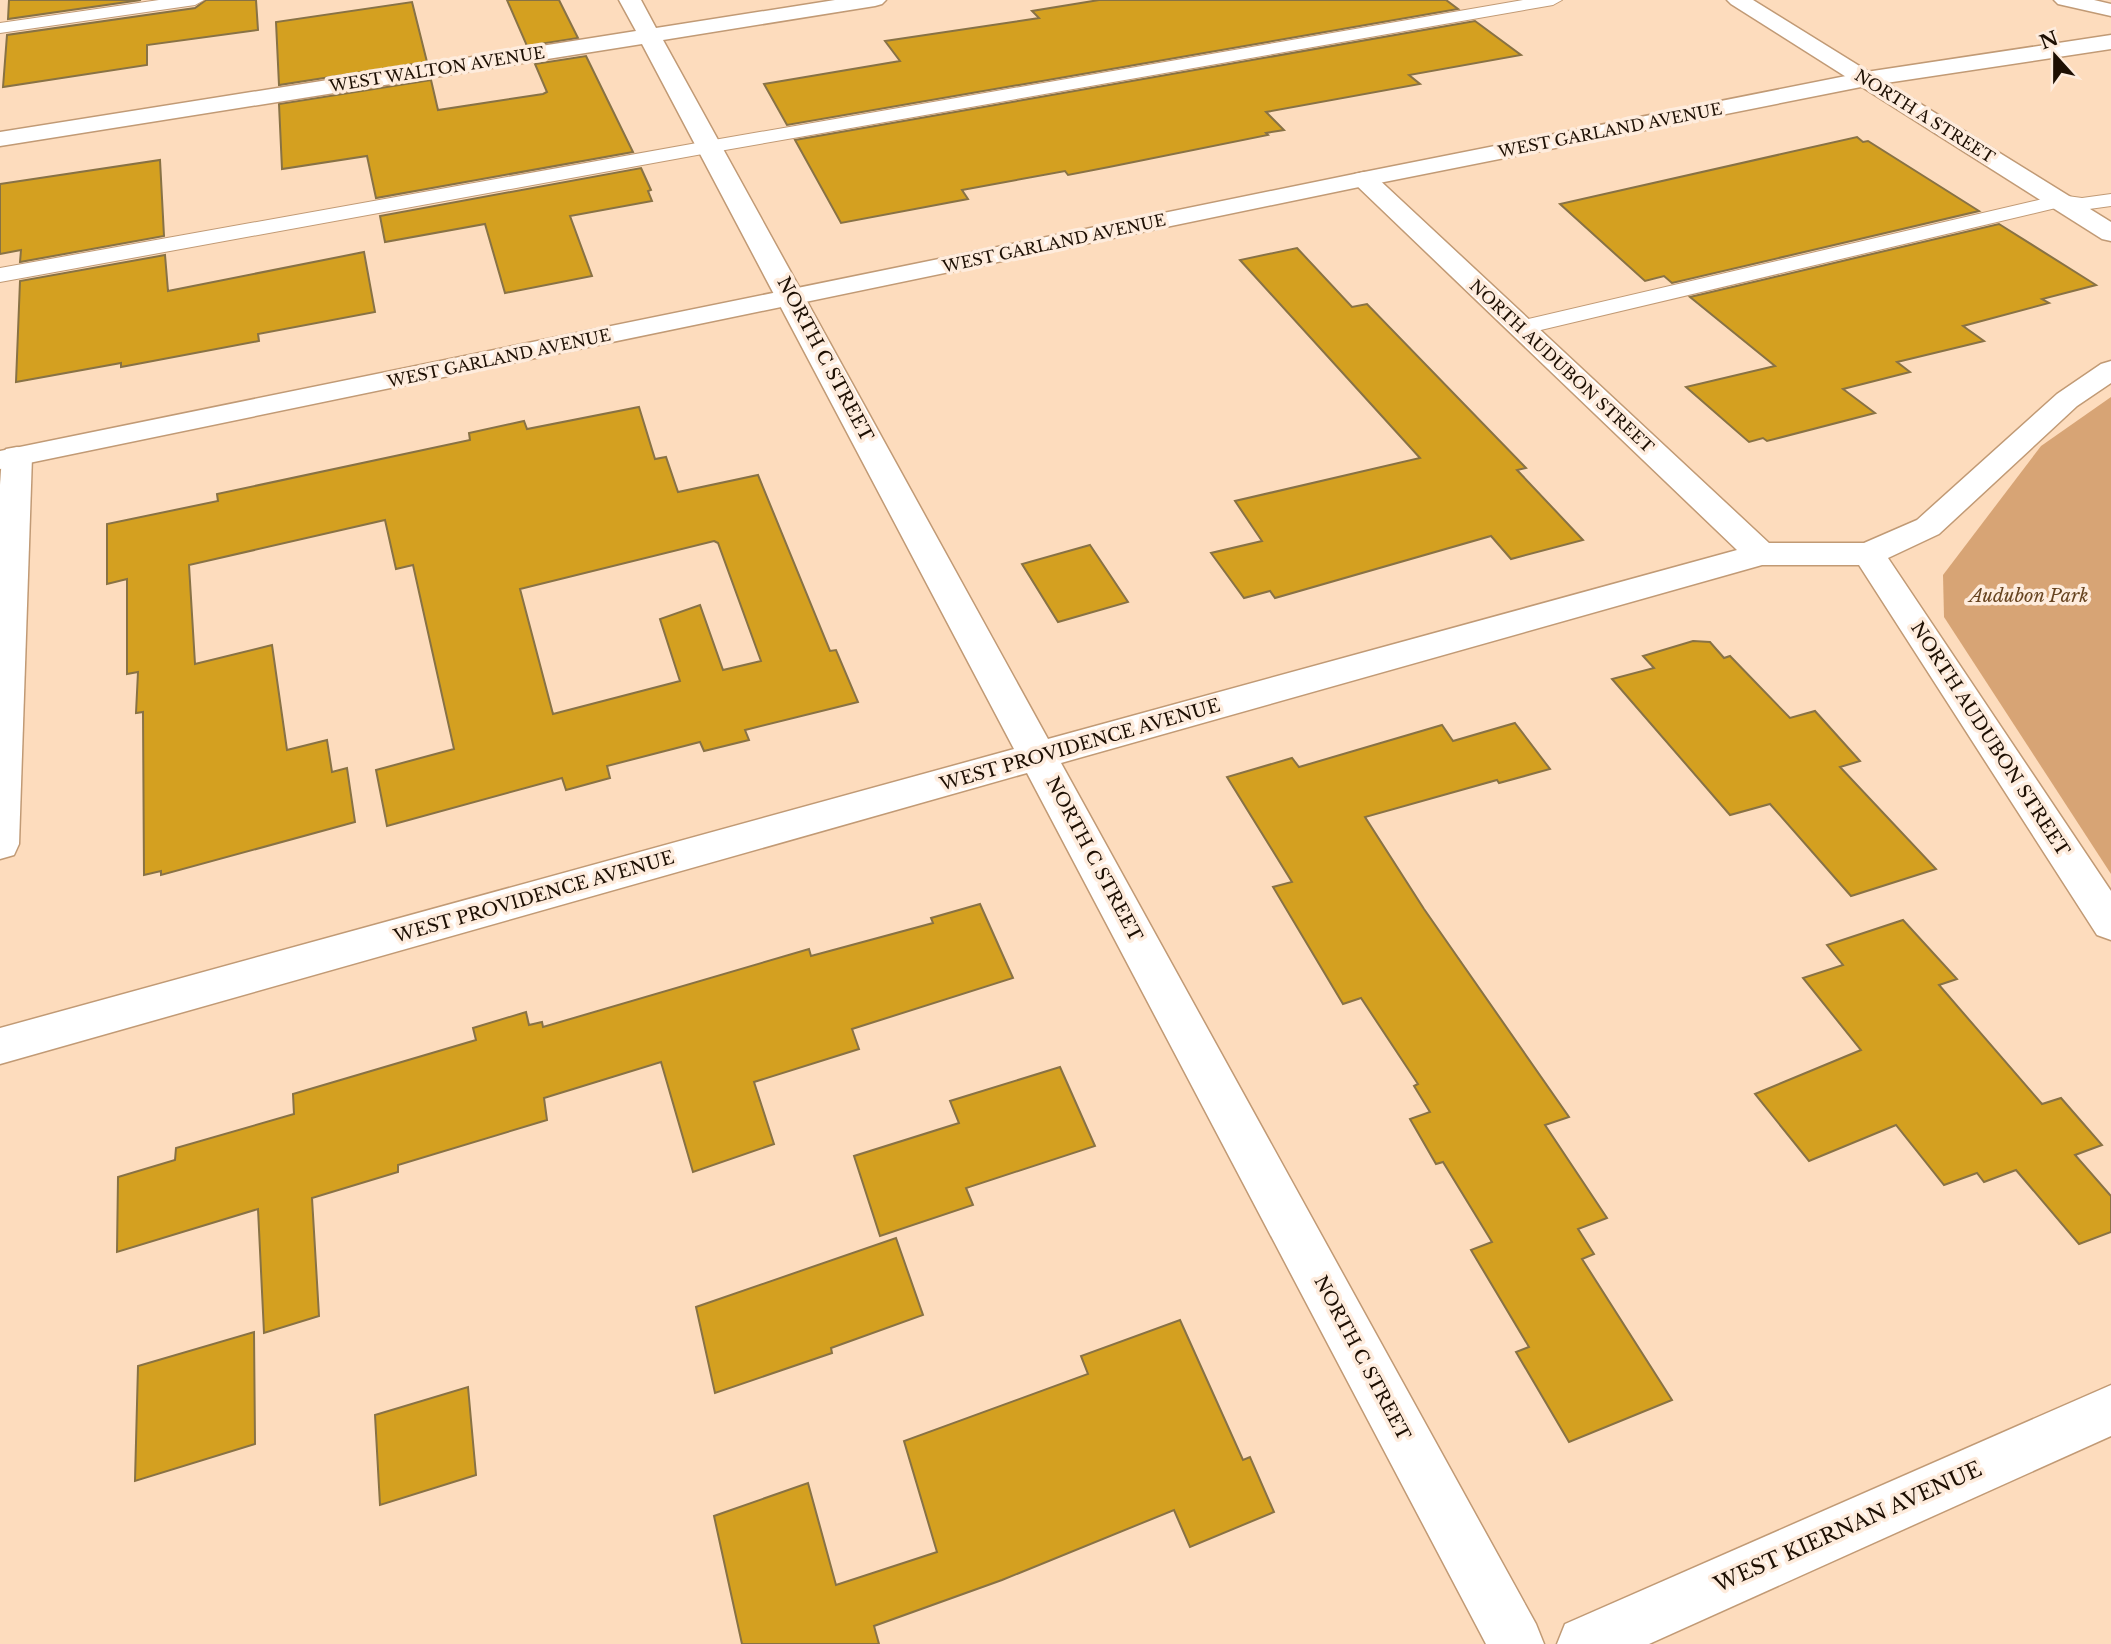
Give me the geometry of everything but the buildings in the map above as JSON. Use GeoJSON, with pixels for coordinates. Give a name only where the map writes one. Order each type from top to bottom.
{"type":"FeatureCollection","features":[{"type":"Feature","properties":{"kind":"street","name":"NORTH C STREET"},"geometry":{"type":"LineString","coordinates":[[630,0],[1516,1644]]}},
{"type":"Feature","properties":{"kind":"street","name":"WEST WALTON AVENUE"},"geometry":{"type":"LineString","coordinates":[[0,139],[875,0]]}},
{"type":"Feature","properties":{"kind":"street","name":"NORTH A STREET"},"geometry":{"type":"LineString","coordinates":[[1738,0],[2111,233]]}},
{"type":"Feature","properties":{"kind":"street"},"geometry":{"type":"LineString","coordinates":[[2065,0],[2111,10]]}},
{"type":"Feature","properties":{"kind":"street","name":"WEST GARLAND AVENUE"},"geometry":{"type":"LineString","coordinates":[[9,458],[1364,179],[1866,79],[2111,42]]}},
{"type":"Feature","properties":{"kind":"street","name":"NORTH AUDUBON STREET"},"geometry":{"type":"LineString","coordinates":[[1364,179],[1761,554]]}},
{"type":"Feature","properties":{"kind":"street","name":"WEST PROVIDENCE AVENUE"},"geometry":{"type":"LineString","coordinates":[[0,1046],[1761,554],[1869,554],[1928,527],[2067,400],[2111,370]]}},
{"type":"Feature","properties":{"kind":"street"},"geometry":{"type":"LineString","coordinates":[[0,844],[9,458]]}},
{"type":"Feature","properties":{"kind":"street","name":"NORTH AUDUBON STREET"},"geometry":{"type":"LineString","coordinates":[[1869,554],[2111,924]]}},
{"type":"Feature","properties":{"kind":"street","name":"WEST KIERNAN AVENUE"},"geometry":{"type":"LineString","coordinates":[[1584,1644],[2111,1410]]}},
{"type":"Feature","properties":{"kind":"lane"},"geometry":{"type":"LineString","coordinates":[[0,28],[195,0]]}},
{"type":"Feature","properties":{"kind":"lane"},"geometry":{"type":"LineString","coordinates":[[0,275],[708,147],[1553,0]]}},
{"type":"Feature","properties":{"kind":"lane"},"geometry":{"type":"LineString","coordinates":[[1520,328],[2060,201],[2082,204],[2111,200]]}},
{"type":"Feature","properties":{"kind":"green space","name":"Audubon Park"},"geometry":{"type":"Polygon","coordinates":[[[2111,397],[2111,874],[1944,617],[1943,575],[2041,446],[2111,397]]]}}]}
